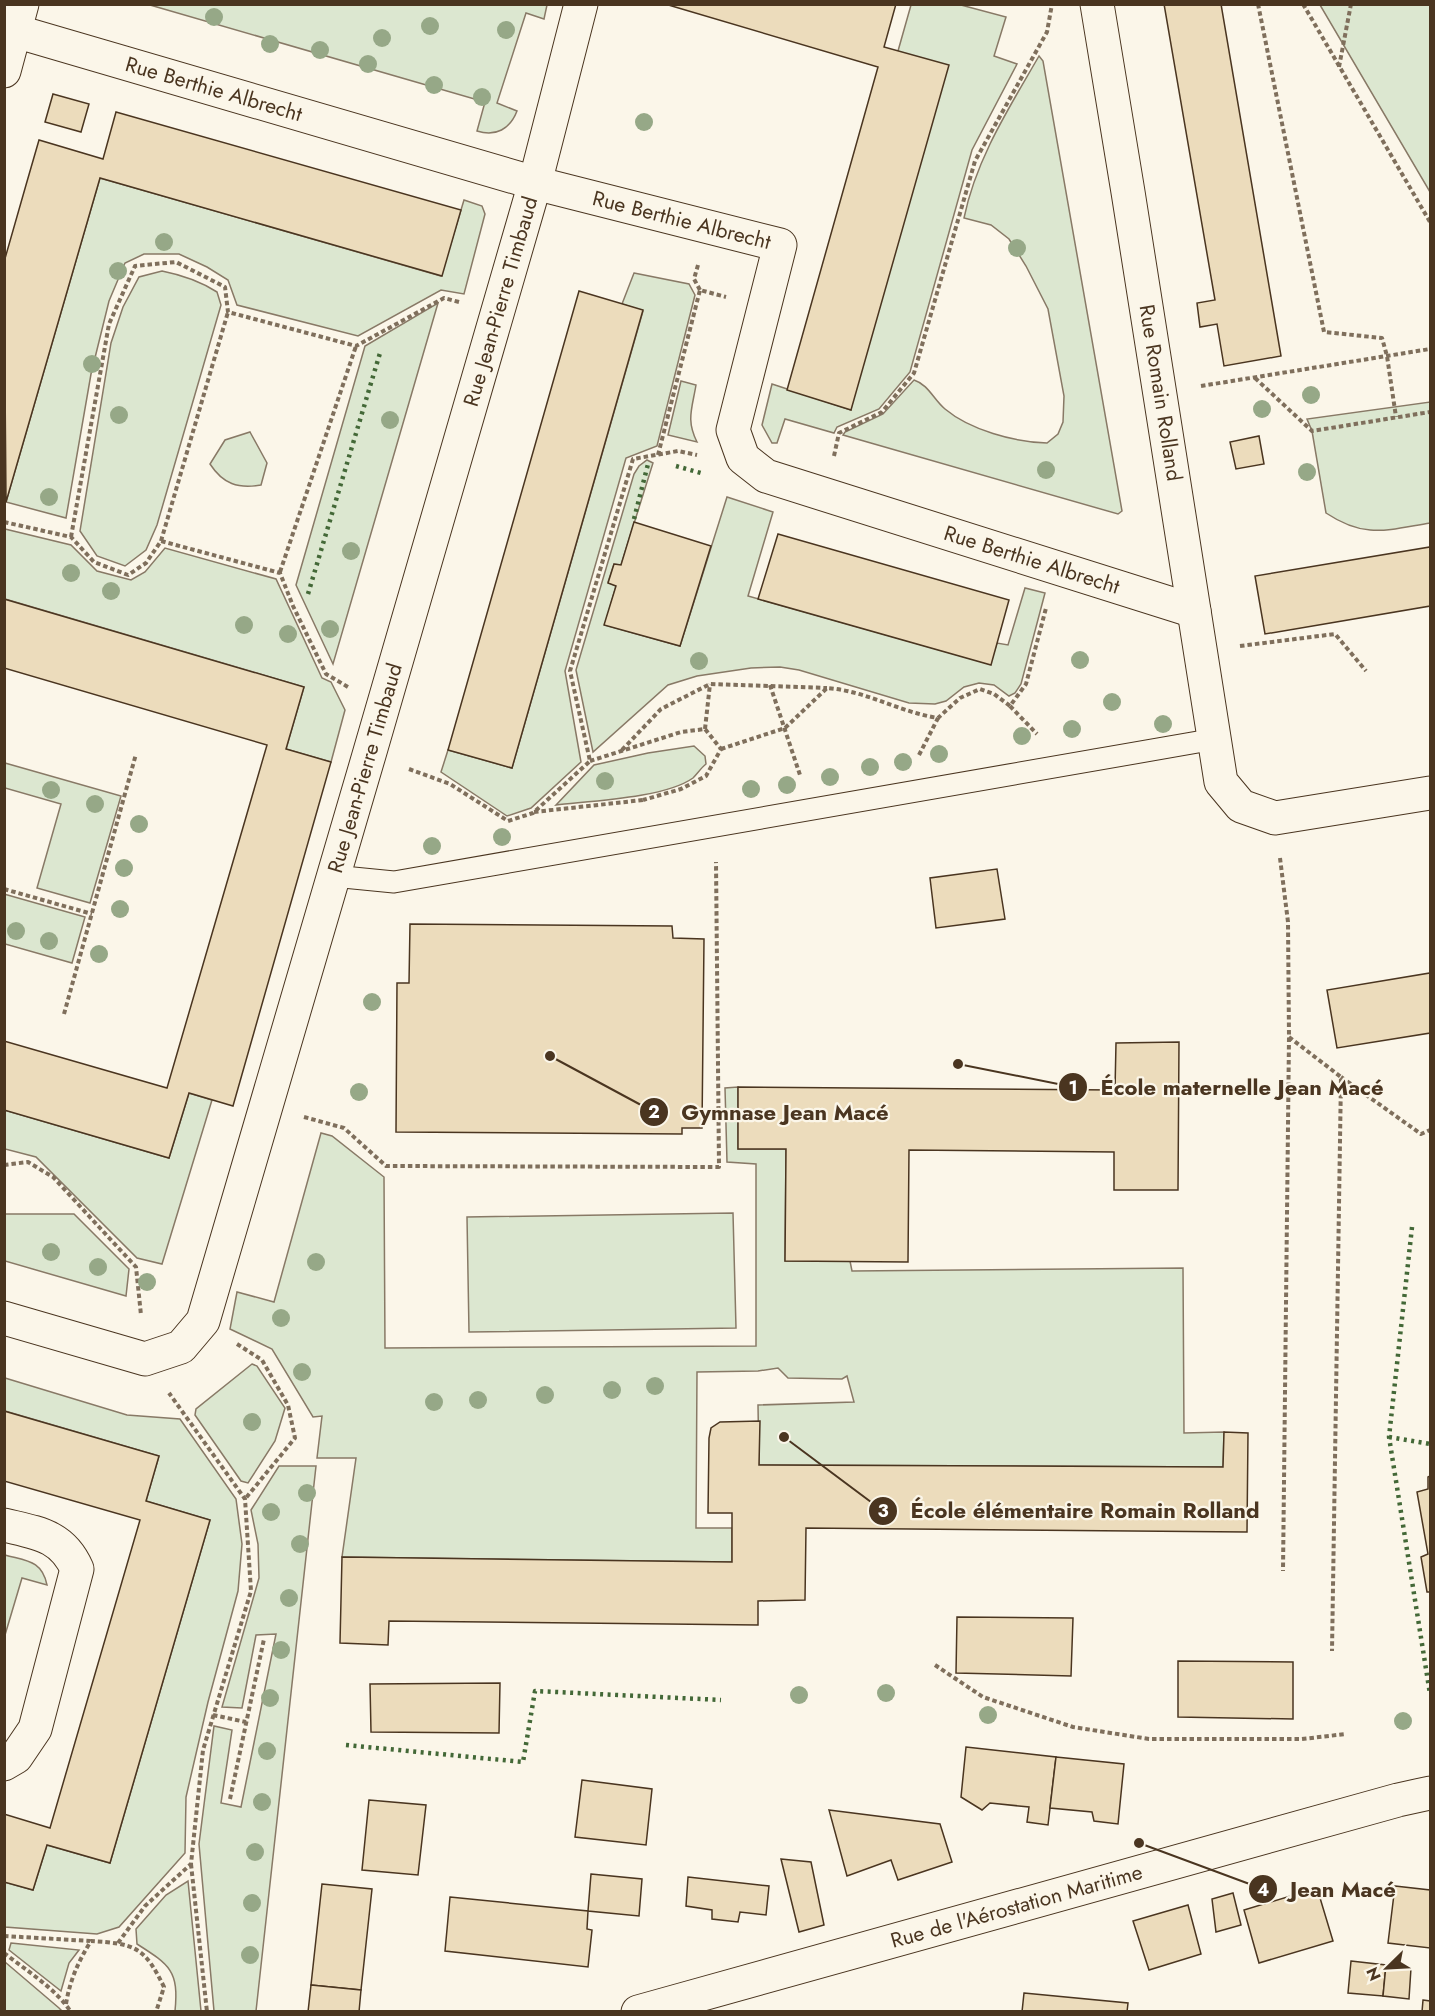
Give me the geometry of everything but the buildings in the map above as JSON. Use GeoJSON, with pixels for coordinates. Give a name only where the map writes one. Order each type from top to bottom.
{"type":"FeatureCollection","features":[{"type":"Feature","properties":{"kind":"street","name":"Rue Jean-Pierre Timbaud"},"geometry":{"type":"LineString","coordinates":[[145,1359],[181,1347],[203,1321],[535,183],[581,4]]}},
{"type":"Feature","properties":{"kind":"street","name":"Rue Romain Rolland"},"geometry":{"type":"LineString","coordinates":[[1097,4],[1181,519],[1221,782],[1241,806],[1275,818]]}},
{"type":"Feature","properties":{"kind":"street","name":"Rue Berthie Albrecht"},"geometry":{"type":"LineString","coordinates":[[19,18],[535,183],[780,244],[733,430],[742,458],[766,476],[1194,611]]}},
{"type":"Feature","properties":{"kind":"street"},"geometry":{"type":"LineString","coordinates":[[4,71],[19,18]]}},
{"type":"Feature","properties":{"kind":"street"},"geometry":{"type":"LineString","coordinates":[[1275,818],[1431,793]]}},
{"type":"Feature","properties":{"kind":"street"},"geometry":{"type":"LineString","coordinates":[[4,1318],[145,1359]]}},
{"type":"Feature","properties":{"kind":"street"},"geometry":{"type":"LineString","coordinates":[[4,1525],[45,1534],[70,1553],[77,1569],[35,1729],[16,1757],[4,1764]]}},
{"type":"Feature","properties":{"kind":"street","name":"Rue de l'Aérostation Maritime"},"geometry":{"type":"LineString","coordinates":[[638,2012],[1398,1800],[1431,1793]]}},
{"type":"Feature","properties":{"kind":"lane"},"geometry":{"type":"LineString","coordinates":[[333,876],[394,882],[1215,739]]}},
{"type":"Feature","properties":{"kind":"path"},"geometry":{"type":"LineString","coordinates":[[825,495],[839,433],[882,412],[914,374],[975,161],[1047,32],[1052,4]]}},
{"type":"Feature","properties":{"kind":"path"},"geometry":{"type":"LineString","coordinates":[[1258,4],[1324,332],[1382,338],[1396,417]]}},
{"type":"Feature","properties":{"kind":"path"},"geometry":{"type":"LineString","coordinates":[[1303,4],[1431,222]]}},
{"type":"Feature","properties":{"kind":"path"},"geometry":{"type":"LineString","coordinates":[[1339,68],[1351,4]]}},
{"type":"Feature","properties":{"kind":"path"},"geometry":{"type":"LineString","coordinates":[[4,522],[71,537],[94,562],[128,575],[146,563],[161,541],[228,312],[225,287],[176,262],[135,266],[110,324],[71,537]]}},
{"type":"Feature","properties":{"kind":"path"},"geometry":{"type":"LineString","coordinates":[[658,455],[700,290],[764,307]]}},
{"type":"Feature","properties":{"kind":"path"},"geometry":{"type":"LineString","coordinates":[[383,706],[326,674],[293,606],[280,573],[356,346],[444,298],[498,310]]}},
{"type":"Feature","properties":{"kind":"path"},"geometry":{"type":"LineString","coordinates":[[228,312],[356,346]]}},
{"type":"Feature","properties":{"kind":"path"},"geometry":{"type":"LineString","coordinates":[[1159,392],[1431,349]]}},
{"type":"Feature","properties":{"kind":"path"},"geometry":{"type":"LineString","coordinates":[[1254,377],[1312,431],[1431,412]]}},
{"type":"Feature","properties":{"kind":"path"},"geometry":{"type":"LineString","coordinates":[[590,761],[570,671],[633,459],[678,451],[717,459],[742,458]]}},
{"type":"Feature","properties":{"kind":"path"},"geometry":{"type":"LineString","coordinates":[[161,541],[280,573]]}},
{"type":"Feature","properties":{"kind":"path"},"geometry":{"type":"LineString","coordinates":[[622,751],[662,709],[710,684],[848,689],[924,716],[938,718],[960,698],[981,689],[994,694],[1010,706],[1026,684],[1057,568]]}},
{"type":"Feature","properties":{"kind":"path"},"geometry":{"type":"LineString","coordinates":[[1201,651],[1335,634],[1366,671]]}},
{"type":"Feature","properties":{"kind":"path"},"geometry":{"type":"LineString","coordinates":[[710,684],[705,729],[721,749]]}},
{"type":"Feature","properties":{"kind":"path"},"geometry":{"type":"LineString","coordinates":[[770,685],[811,810]]}},
{"type":"Feature","properties":{"kind":"path"},"geometry":{"type":"LineString","coordinates":[[642,800],[681,789],[706,776],[721,749],[785,728],[827,688]]}},
{"type":"Feature","properties":{"kind":"path"},"geometry":{"type":"LineString","coordinates":[[369,755],[450,784],[508,821],[534,813],[590,761],[681,732],[705,729]]}},
{"type":"Feature","properties":{"kind":"path"},"geometry":{"type":"LineString","coordinates":[[64,1014],[136,754]]}},
{"type":"Feature","properties":{"kind":"path"},"geometry":{"type":"LineString","coordinates":[[1275,818],[1288,922],[1289,1037],[1283,1571]]}},
{"type":"Feature","properties":{"kind":"path"},"geometry":{"type":"LineString","coordinates":[[266,1106],[344,1128],[386,1167],[719,1167],[716,826]]}},
{"type":"Feature","properties":{"kind":"path"},"geometry":{"type":"LineString","coordinates":[[4,889],[92,914]]}},
{"type":"Feature","properties":{"kind":"path"},"geometry":{"type":"LineString","coordinates":[[1289,1037],[1420,1134],[1431,1131]]}},
{"type":"Feature","properties":{"kind":"path"},"geometry":{"type":"LineString","coordinates":[[1332,1652],[1341,1077]]}},
{"type":"Feature","properties":{"kind":"path"},"geometry":{"type":"LineString","coordinates":[[4,1165],[28,1162],[53,1177],[136,1267],[145,1359],[244,1499],[251,1591],[203,1750],[191,1864],[207,2012]]}},
{"type":"Feature","properties":{"kind":"path"},"geometry":{"type":"LineString","coordinates":[[203,1321],[262,1360],[288,1405],[295,1438],[244,1499]]}},
{"type":"Feature","properties":{"kind":"path"},"geometry":{"type":"LineString","coordinates":[[230,1798],[264,1639]]}},
{"type":"Feature","properties":{"kind":"path"},"geometry":{"type":"LineString","coordinates":[[935,1665],[983,1697],[1073,1727],[1149,1739],[1302,1739],[1346,1734]]}},
{"type":"Feature","properties":{"kind":"path"},"geometry":{"type":"LineString","coordinates":[[213,1715],[246,1722]]}},
{"type":"Feature","properties":{"kind":"path"},"geometry":{"type":"LineString","coordinates":[[118,1943],[145,1906],[191,1864]]}},
{"type":"Feature","properties":{"kind":"path"},"geometry":{"type":"LineString","coordinates":[[4,1936],[118,1943],[131,1946],[152,1962],[165,1987],[156,2012]]}},
{"type":"Feature","properties":{"kind":"path"},"geometry":{"type":"LineString","coordinates":[[66,2004],[76,1964],[91,1941]]}},
{"type":"Feature","properties":{"kind":"path"},"geometry":{"type":"LineString","coordinates":[[4,1953],[42,1982],[66,2004],[71,2012]]}},
{"type":"Feature","properties":{"kind":"green space"},"geometry":{"type":"Polygon","coordinates":[[[150,5],[547,5],[544,19],[526,13],[497,103],[517,111],[510,123],[502,130],[484,133],[477,131],[485,102],[150,5]]]}},
{"type":"Feature","properties":{"kind":"green space"},"geometry":{"type":"Polygon","coordinates":[[[911,5],[961,5],[1006,17],[994,56],[1017,64],[972,150],[910,372],[879,409],[837,427],[834,433],[785,419],[777,443],[772,443],[762,425],[772,384],[851,410],[898,51],[911,5]]]}},
{"type":"Feature","properties":{"kind":"green space"},"geometry":{"type":"Polygon","coordinates":[[[1320,5],[1430,5],[1430,192],[1320,5]]]}},
{"type":"Feature","properties":{"kind":"green space"},"geometry":{"type":"Polygon","coordinates":[[[1039,56],[1043,61],[1122,511],[1118,514],[843,435],[883,414],[914,380],[927,389],[945,409],[955,416],[993,434],[1047,443],[1058,434],[1063,422],[1064,396],[1048,309],[1009,239],[991,225],[964,218],[969,196],[985,155],[1039,56]]]}},
{"type":"Feature","properties":{"kind":"green space"},"geometry":{"type":"Polygon","coordinates":[[[100,178],[441,276],[464,200],[482,206],[485,214],[464,294],[441,290],[358,336],[237,305],[228,280],[179,254],[144,254],[125,263],[109,301],[91,374],[66,518],[6,502],[100,178]]]}},
{"type":"Feature","properties":{"kind":"green space"},"geometry":{"type":"Polygon","coordinates":[[[162,271],[177,274],[211,288],[217,292],[221,305],[157,525],[146,550],[125,566],[97,556],[80,531],[111,343],[123,307],[139,277],[162,271]]]}},
{"type":"Feature","properties":{"kind":"green space"},"geometry":{"type":"Polygon","coordinates":[[[634,273],[689,284],[695,295],[657,446],[626,458],[565,671],[581,762],[531,808],[507,816],[441,772],[448,750],[512,768],[643,311],[622,304],[634,273]]]}},
{"type":"Feature","properties":{"kind":"green space"},"geometry":{"type":"Polygon","coordinates":[[[438,303],[333,664],[296,585],[365,346],[438,303]]]}},
{"type":"Feature","properties":{"kind":"green space"},"geometry":{"type":"Polygon","coordinates":[[[681,381],[696,385],[691,421],[697,442],[668,435],[681,381]]]}},
{"type":"Feature","properties":{"kind":"green space"},"geometry":{"type":"Polygon","coordinates":[[[1430,402],[1430,523],[1388,530],[1365,529],[1353,527],[1326,513],[1312,431],[1307,419],[1430,402]]]}},
{"type":"Feature","properties":{"kind":"green space"},"geometry":{"type":"Polygon","coordinates":[[[250,432],[267,463],[261,485],[232,484],[220,476],[210,464],[225,440],[250,432]]]}},
{"type":"Feature","properties":{"kind":"green space"},"geometry":{"type":"Polygon","coordinates":[[[647,460],[653,463],[621,565],[614,564],[608,582],[616,586],[605,625],[680,646],[727,497],[773,512],[748,596],[990,664],[997,643],[1008,645],[1025,588],[1045,593],[1021,684],[1015,693],[1009,696],[994,685],[979,683],[964,687],[946,701],[935,704],[909,703],[799,670],[780,667],[751,668],[697,676],[668,685],[593,752],[576,670],[634,474],[647,460]]]}},
{"type":"Feature","properties":{"kind":"green space"},"geometry":{"type":"Polygon","coordinates":[[[5,529],[71,545],[97,571],[131,580],[145,572],[165,548],[276,579],[322,678],[331,682],[345,710],[331,762],[286,749],[304,687],[5,599],[5,529]]]}},
{"type":"Feature","properties":{"kind":"green space"},"geometry":{"type":"Polygon","coordinates":[[[694,746],[705,756],[706,764],[693,778],[681,785],[627,798],[556,805],[594,765],[694,746]]]}},
{"type":"Feature","properties":{"kind":"green space"},"geometry":{"type":"Polygon","coordinates":[[[5,763],[121,796],[90,903],[37,888],[61,804],[5,788],[5,763]]]}},
{"type":"Feature","properties":{"kind":"green space"},"geometry":{"type":"Polygon","coordinates":[[[4,894],[85,917],[72,963],[5,944],[4,894]]]}},
{"type":"Feature","properties":{"kind":"green space"},"geometry":{"type":"Polygon","coordinates":[[[738,1087],[738,1149],[786,1149],[785,1261],[850,1261],[852,1271],[1183,1268],[1184,1433],[1224,1432],[1223,1467],[759,1465],[758,1405],[854,1402],[847,1376],[842,1379],[788,1378],[778,1368],[758,1371],[697,1372],[696,1528],[732,1528],[732,1562],[342,1557],[356,1458],[317,1458],[322,1416],[313,1417],[272,1349],[230,1329],[237,1292],[274,1302],[321,1133],[332,1136],[384,1177],[385,1348],[756,1346],[756,1164],[727,1162],[725,1088],[738,1087]]]}},
{"type":"Feature","properties":{"kind":"green space"},"geometry":{"type":"Polygon","coordinates":[[[189,1093],[212,1100],[162,1264],[137,1258],[36,1157],[5,1149],[4,1110],[169,1158],[189,1093]]]}},
{"type":"Feature","properties":{"kind":"green space"},"geometry":{"type":"Polygon","coordinates":[[[733,1213],[736,1328],[469,1332],[467,1217],[733,1213]]]}},
{"type":"Feature","properties":{"kind":"green space"},"geometry":{"type":"Polygon","coordinates":[[[4,1214],[74,1214],[129,1269],[126,1296],[5,1261],[4,1214]]]}},
{"type":"Feature","properties":{"kind":"green space"},"geometry":{"type":"Polygon","coordinates":[[[252,1364],[257,1366],[285,1408],[275,1441],[248,1483],[241,1481],[195,1415],[196,1409],[252,1364]]]}},
{"type":"Feature","properties":{"kind":"green space"},"geometry":{"type":"Polygon","coordinates":[[[5,1378],[127,1415],[180,1419],[236,1499],[242,1544],[238,1591],[208,1702],[186,1797],[185,1853],[119,1927],[97,1934],[5,1927],[4,1882],[33,1890],[47,1845],[110,1863],[210,1520],[146,1501],[159,1456],[5,1411],[5,1378]]]}},
{"type":"Feature","properties":{"kind":"green space"},"geometry":{"type":"Polygon","coordinates":[[[279,1466],[316,1466],[256,2011],[214,2011],[199,1844],[214,1726],[232,1730],[221,1803],[241,1807],[276,1634],[256,1635],[242,1708],[222,1707],[259,1578],[258,1544],[251,1510],[279,1466]]]}},
{"type":"Feature","properties":{"kind":"green space"},"geometry":{"type":"Polygon","coordinates":[[[5,1555],[37,1566],[45,1577],[47,1585],[22,1578],[5,1635],[5,1555]]]}},
{"type":"Feature","properties":{"kind":"green space"},"geometry":{"type":"Polygon","coordinates":[[[188,1881],[201,2011],[175,2011],[175,1987],[170,1970],[137,1944],[136,1929],[166,1895],[188,1881]]]}},
{"type":"Feature","properties":{"kind":"green space"},"geometry":{"type":"Polygon","coordinates":[[[11,1943],[79,1950],[69,1963],[61,1991],[9,1950],[11,1943]]]}},
{"type":"Feature","properties":{"kind":"green space"},"geometry":{"type":"Polygon","coordinates":[[[5,1962],[59,2008],[62,2011],[5,2011],[5,1962]]]}},
{"type":"Feature","properties":{"kind":"hedge"},"geometry":{"type":"LineString","coordinates":[[308,594],[380,353]]}},
{"type":"Feature","properties":{"kind":"hedge"},"geometry":{"type":"LineString","coordinates":[[634,519],[648,464]]}},
{"type":"Feature","properties":{"kind":"hedge"},"geometry":{"type":"LineString","coordinates":[[676,466],[701,473]]}},
{"type":"Feature","properties":{"kind":"hedge"},"geometry":{"type":"LineString","coordinates":[[1412,1227],[1389,1437],[1430,1694]]}},
{"type":"Feature","properties":{"kind":"hedge"},"geometry":{"type":"LineString","coordinates":[[1389,1437],[1430,1444]]}},
{"type":"Feature","properties":{"kind":"hedge"},"geometry":{"type":"LineString","coordinates":[[346,1745],[523,1762],[535,1691],[721,1700]]}},
{"type":"Feature","properties":{"kind":"place","name":"Gymnase Jean Macé"},"geometry":{"type":"Point","coordinates":[550,1056]}},
{"type":"Feature","properties":{"kind":"place","name":"École maternelle Jean Macé"},"geometry":{"type":"Point","coordinates":[958,1064]}},
{"type":"Feature","properties":{"kind":"place","name":"École élémentaire Romain Rolland"},"geometry":{"type":"Point","coordinates":[784,1437]}},
{"type":"Feature","properties":{"kind":"place","name":"Jean Macé"},"geometry":{"type":"Point","coordinates":[1139,1843]}}]}
